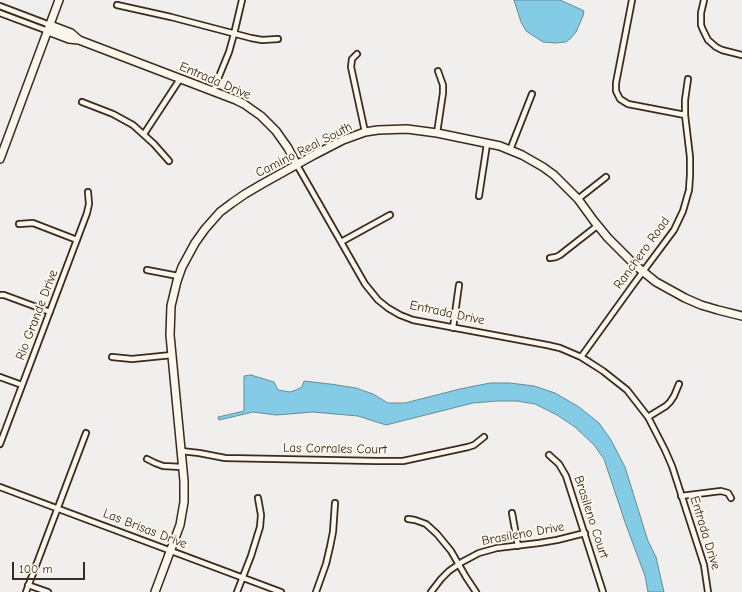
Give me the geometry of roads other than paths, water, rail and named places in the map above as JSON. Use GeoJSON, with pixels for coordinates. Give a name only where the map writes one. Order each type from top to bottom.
{"type":"FeatureCollection","features":[{"type":"Feature","properties":{"kind":"street"},"geometry":{"type":"LineString","coordinates":[[0,159],[59,0]]}},
{"type":"Feature","properties":{"kind":"street"},"geometry":{"type":"LineString","coordinates":[[213,91],[234,34],[242,0]]}},
{"type":"Feature","properties":{"kind":"street"},"geometry":{"type":"LineString","coordinates":[[632,0],[616,83],[616,91],[620,99],[628,104],[685,115]]}},
{"type":"Feature","properties":{"kind":"street"},"geometry":{"type":"LineString","coordinates":[[704,0],[701,14],[701,25],[708,40],[716,48],[742,54]]}},
{"type":"Feature","properties":{"kind":"street"},"geometry":{"type":"LineString","coordinates":[[117,5],[171,17],[251,38],[262,40],[278,39]]}},
{"type":"Feature","properties":{"kind":"street"},"geometry":{"type":"LineString","coordinates":[[0,6],[49,28]]}},
{"type":"Feature","properties":{"kind":"street"},"geometry":{"type":"LineString","coordinates":[[0,13],[49,28]]}},
{"type":"Feature","properties":{"kind":"street","name":"Entrada Drive"},"geometry":{"type":"LineString","coordinates":[[49,28],[71,33],[79,40],[213,91],[244,104],[261,116],[283,140],[365,284],[378,300],[388,308],[413,320],[547,344],[581,357],[603,371],[622,386],[634,398],[648,417],[672,466],[704,565],[708,592]]}},
{"type":"Feature","properties":{"kind":"street"},"geometry":{"type":"LineString","coordinates":[[357,54],[352,59],[351,67],[365,132]]}},
{"type":"Feature","properties":{"kind":"street"},"geometry":{"type":"LineString","coordinates":[[437,133],[443,93],[441,78],[438,71]]}},
{"type":"Feature","properties":{"kind":"street"},"geometry":{"type":"LineString","coordinates":[[144,134],[180,79]]}},
{"type":"Feature","properties":{"kind":"street","name":"Ranchero Road"},"geometry":{"type":"LineString","coordinates":[[581,357],[674,230],[684,211],[689,190],[690,175],[690,157],[685,115],[685,100],[688,79]]}},
{"type":"Feature","properties":{"kind":"street"},"geometry":{"type":"LineString","coordinates":[[510,150],[532,94]]}},
{"type":"Feature","properties":{"kind":"street"},"geometry":{"type":"LineString","coordinates":[[82,102],[113,114],[129,123],[144,134],[168,161]]}},
{"type":"Feature","properties":{"kind":"street","name":"Camino Real South"},"geometry":{"type":"LineString","coordinates":[[155,592],[180,525],[184,493],[170,335],[170,321],[178,276],[195,242],[220,212],[245,194],[343,140],[365,132],[393,128],[421,130],[487,144],[522,155],[543,167],[566,186],[597,226],[643,272],[668,289],[685,298],[718,310],[742,316]]}},
{"type":"Feature","properties":{"kind":"street"},"geometry":{"type":"LineString","coordinates":[[479,196],[487,144]]}},
{"type":"Feature","properties":{"kind":"street"},"geometry":{"type":"LineString","coordinates":[[578,200],[606,177]]}},
{"type":"Feature","properties":{"kind":"street","name":"Rio Grande Drive"},"geometry":{"type":"LineString","coordinates":[[0,444],[88,211],[88,192]]}},
{"type":"Feature","properties":{"kind":"street"},"geometry":{"type":"LineString","coordinates":[[341,242],[390,215]]}},
{"type":"Feature","properties":{"kind":"street"},"geometry":{"type":"LineString","coordinates":[[19,224],[33,223],[77,240]]}},
{"type":"Feature","properties":{"kind":"street"},"geometry":{"type":"LineString","coordinates":[[550,258],[560,255],[597,226]]}},
{"type":"Feature","properties":{"kind":"street"},"geometry":{"type":"LineString","coordinates":[[147,270],[178,276]]}},
{"type":"Feature","properties":{"kind":"street"},"geometry":{"type":"LineString","coordinates":[[453,328],[459,285]]}},
{"type":"Feature","properties":{"kind":"street"},"geometry":{"type":"LineString","coordinates":[[0,295],[4,295],[50,312]]}},
{"type":"Feature","properties":{"kind":"street"},"geometry":{"type":"LineString","coordinates":[[112,357],[132,359],[172,355]]}},
{"type":"Feature","properties":{"kind":"street"},"geometry":{"type":"LineString","coordinates":[[0,377],[22,385]]}},
{"type":"Feature","properties":{"kind":"street"},"geometry":{"type":"LineString","coordinates":[[648,417],[670,402],[679,384]]}},
{"type":"Feature","properties":{"kind":"street"},"geometry":{"type":"LineString","coordinates":[[26,592],[86,433]]}},
{"type":"Feature","properties":{"kind":"street","name":"Las Corrales Court"},"geometry":{"type":"LineString","coordinates":[[181,451],[224,458],[403,461],[468,447],[474,445],[484,437]]}},
{"type":"Feature","properties":{"kind":"street","name":"Brasileno Court"},"geometry":{"type":"LineString","coordinates":[[549,455],[559,464],[566,476],[604,592]]}},
{"type":"Feature","properties":{"kind":"street"},"geometry":{"type":"LineString","coordinates":[[147,460],[163,466],[182,467]]}},
{"type":"Feature","properties":{"kind":"street","name":"Las Brisas Drive"},"geometry":{"type":"LineString","coordinates":[[0,487],[281,592]]}},
{"type":"Feature","properties":{"kind":"street"},"geometry":{"type":"LineString","coordinates":[[681,496],[721,491],[728,493],[731,498]]}},
{"type":"Feature","properties":{"kind":"street"},"geometry":{"type":"LineString","coordinates":[[237,592],[256,543],[260,527],[261,515],[258,498]]}},
{"type":"Feature","properties":{"kind":"street"},"geometry":{"type":"LineString","coordinates":[[316,592],[330,548],[334,525],[334,503]]}},
{"type":"Feature","properties":{"kind":"street"},"geometry":{"type":"LineString","coordinates":[[512,513],[518,546]]}},
{"type":"Feature","properties":{"kind":"street"},"geometry":{"type":"LineString","coordinates":[[408,519],[422,522],[434,530],[445,542],[476,592]]}},
{"type":"Feature","properties":{"kind":"street","name":"Brasileno Drive"},"geometry":{"type":"LineString","coordinates":[[431,592],[441,579],[458,564],[487,550],[545,542],[585,533]]}},
{"type":"Feature","properties":{"kind":"street"},"geometry":{"type":"LineString","coordinates":[[28,585],[48,592]]}},
{"type":"Feature","properties":{"kind":"water"},"geometry":{"type":"Polygon","coordinates":[[[514,0],[560,0],[584,11],[576,32],[566,42],[543,42],[526,31],[521,22],[514,0]]]}},
{"type":"Feature","properties":{"kind":"water"},"geometry":{"type":"Polygon","coordinates":[[[251,375],[274,382],[278,390],[290,392],[296,390],[302,387],[304,381],[330,384],[356,388],[373,394],[388,403],[405,403],[490,383],[510,383],[534,386],[555,393],[579,407],[599,423],[611,440],[625,467],[648,541],[656,557],[664,592],[648,592],[645,576],[604,459],[594,445],[575,427],[557,415],[535,404],[517,401],[497,401],[473,403],[386,425],[358,416],[313,412],[276,415],[253,412],[219,420],[218,417],[244,411],[244,376],[251,375]]]}}]}
